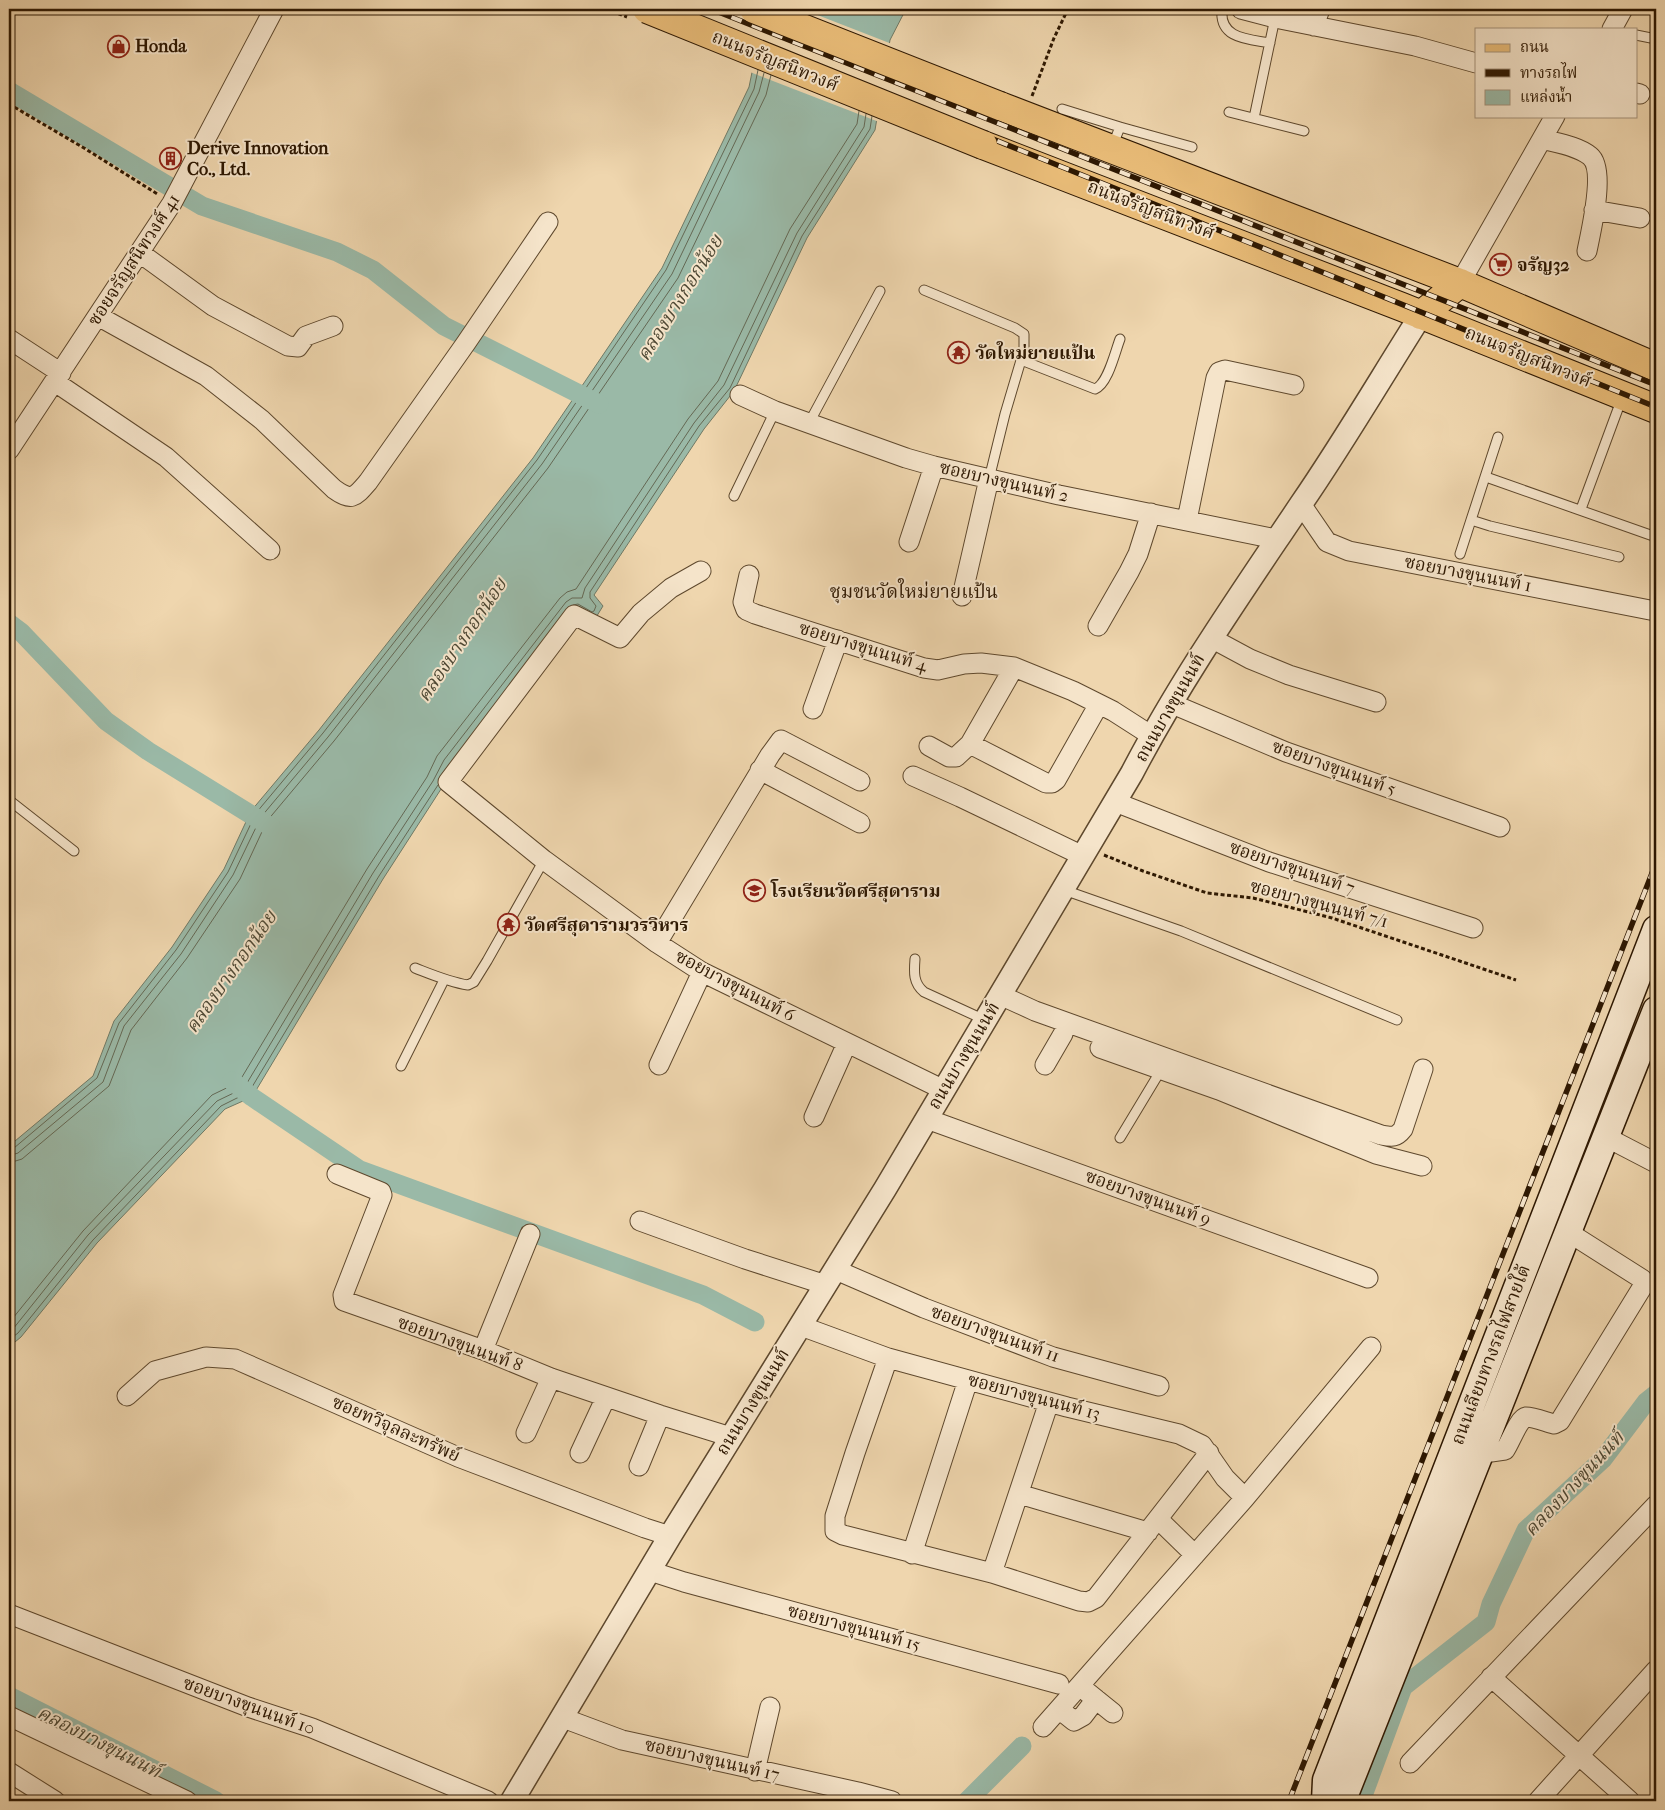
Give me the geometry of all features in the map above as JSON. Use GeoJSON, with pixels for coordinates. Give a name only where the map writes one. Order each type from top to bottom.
{"type":"FeatureCollection","features":[{"type":"Feature","properties":{"kind":"main road","name":"ถนนจรัญสนิทวงศ์"},"geometry":{"type":"LineString","coordinates":[[647,9],[983,145],[1468,333],[1656,409]]}},
{"type":"Feature","properties":{"kind":"main road"},"geometry":{"type":"LineString","coordinates":[[754,9],[1000,106],[1116,138],[1656,367]]}},
{"type":"Feature","properties":{"kind":"main road"},"geometry":{"type":"LineString","coordinates":[[1421,316],[1460,283]]}},
{"type":"Feature","properties":{"kind":"main road","name":"ถนนเลียบทางรถไฟสายใต้"},"geometry":{"type":"LineString","coordinates":[[1333,1794],[1656,929]]}},
{"type":"Feature","properties":{"kind":"main road","name":"ถนนเลียบทางรถไฟสายใต้"},"geometry":{"type":"LineString","coordinates":[[1333,1794],[1483,1447],[1656,1010]]}},
{"type":"Feature","properties":{"kind":"street","name":"ซอยจรัญสนิทวงศ์ 41"},"geometry":{"type":"LineString","coordinates":[[9,450],[172,203],[274,9]]}},
{"type":"Feature","properties":{"kind":"street"},"geometry":{"type":"LineString","coordinates":[[1241,9],[1275,18],[1317,17],[1475,63]]}},
{"type":"Feature","properties":{"kind":"street"},"geometry":{"type":"LineString","coordinates":[[1613,28],[1623,9]]}},
{"type":"Feature","properties":{"kind":"street"},"geometry":{"type":"LineString","coordinates":[[1460,283],[1554,118]]}},
{"type":"Feature","properties":{"kind":"street"},"geometry":{"type":"LineString","coordinates":[[1542,139],[1584,151],[1597,166],[1594,210],[1587,251]]}},
{"type":"Feature","properties":{"kind":"street"},"geometry":{"type":"LineString","coordinates":[[1594,210],[1640,218]]}},
{"type":"Feature","properties":{"kind":"street"},"geometry":{"type":"LineString","coordinates":[[98,316],[206,376],[262,420],[334,489],[345,497],[350,497],[358,493],[374,474],[548,222]]}},
{"type":"Feature","properties":{"kind":"street"},"geometry":{"type":"LineString","coordinates":[[140,253],[213,306],[288,346],[298,347],[306,336],[333,326]]}},
{"type":"Feature","properties":{"kind":"street","name":"ถนนบางขุนนนท์"},"geometry":{"type":"LineString","coordinates":[[512,1801],[670,1536],[831,1278],[927,1119],[1132,773],[1170,703],[1276,539],[1301,504],[1421,316]]}},
{"type":"Feature","properties":{"kind":"street"},"geometry":{"type":"LineString","coordinates":[[9,339],[166,457],[270,550]]}},
{"type":"Feature","properties":{"kind":"street"},"geometry":{"type":"LineString","coordinates":[[1187,520],[1216,378],[1219,372],[1225,370],[1294,385]]}},
{"type":"Feature","properties":{"kind":"street","name":"ซอยบางขุนนนท์ 2"},"geometry":{"type":"LineString","coordinates":[[740,395],[775,411],[906,458],[934,466],[1276,539]]}},
{"type":"Feature","properties":{"kind":"street"},"geometry":{"type":"LineString","coordinates":[[909,542],[934,466]]}},
{"type":"Feature","properties":{"kind":"street"},"geometry":{"type":"LineString","coordinates":[[962,596],[989,479]]}},
{"type":"Feature","properties":{"kind":"street","name":"ซอยบางขุนนนท์ 1"},"geometry":{"type":"LineString","coordinates":[[1301,504],[1326,542],[1349,551],[1655,611]]}},
{"type":"Feature","properties":{"kind":"street"},"geometry":{"type":"LineString","coordinates":[[1098,626],[1138,554],[1151,513]]}},
{"type":"Feature","properties":{"kind":"street","name":"ซอยบางขุนนนท์ 6"},"geometry":{"type":"LineString","coordinates":[[701,571],[671,588],[641,613],[620,638],[574,615],[448,782],[544,860],[657,943],[702,972],[944,1090]]}},
{"type":"Feature","properties":{"kind":"street","name":"ซอยบางขุนนนท์ 4"},"geometry":{"type":"LineString","coordinates":[[749,575],[743,602],[746,610],[924,668],[938,670],[964,664],[981,663],[1014,667],[1073,690],[1113,711],[1152,736]]}},
{"type":"Feature","properties":{"kind":"street"},"geometry":{"type":"LineString","coordinates":[[1211,638],[1250,659],[1289,675],[1376,702]]}},
{"type":"Feature","properties":{"kind":"street"},"geometry":{"type":"LineString","coordinates":[[812,708],[838,640]]}},
{"type":"Feature","properties":{"kind":"street"},"geometry":{"type":"LineString","coordinates":[[929,746],[949,757],[956,757],[970,744],[1014,667]]}},
{"type":"Feature","properties":{"kind":"street","name":"ซอยบางขุนนนท์ 5"},"geometry":{"type":"LineString","coordinates":[[1170,703],[1286,752],[1500,827]]}},
{"type":"Feature","properties":{"kind":"street"},"geometry":{"type":"LineString","coordinates":[[970,744],[1046,783],[1052,783],[1056,780],[1099,704]]}},
{"type":"Feature","properties":{"kind":"street"},"geometry":{"type":"LineString","coordinates":[[657,943],[760,770],[780,740],[860,781]]}},
{"type":"Feature","properties":{"kind":"street"},"geometry":{"type":"LineString","coordinates":[[760,770],[860,823]]}},
{"type":"Feature","properties":{"kind":"street"},"geometry":{"type":"LineString","coordinates":[[913,776],[1085,852]]}},
{"type":"Feature","properties":{"kind":"street","name":"ซอยบางขุนนนท์ 7"},"geometry":{"type":"LineString","coordinates":[[1114,802],[1269,862],[1473,928]]}},
{"type":"Feature","properties":{"kind":"street"},"geometry":{"type":"LineString","coordinates":[[659,1065],[702,972]]}},
{"type":"Feature","properties":{"kind":"street"},"geometry":{"type":"LineString","coordinates":[[993,1008],[1219,1090],[1376,1154],[1422,1166]]}},
{"type":"Feature","properties":{"kind":"street"},"geometry":{"type":"LineString","coordinates":[[993,1008],[1035,1011],[1382,1136],[1397,1136],[1403,1129],[1423,1069]]}},
{"type":"Feature","properties":{"kind":"street"},"geometry":{"type":"LineString","coordinates":[[1045,1065],[1062,1034]]}},
{"type":"Feature","properties":{"kind":"street"},"geometry":{"type":"LineString","coordinates":[[814,1117],[847,1044]]}},
{"type":"Feature","properties":{"kind":"street","name":"ซอยบางขุนนนท์ 9"},"geometry":{"type":"LineString","coordinates":[[927,1119],[1368,1278]]}},
{"type":"Feature","properties":{"kind":"street"},"geometry":{"type":"LineString","coordinates":[[1606,1137],[1656,1163]]}},
{"type":"Feature","properties":{"kind":"street","name":"ซอยบางขุนนนท์ 8"},"geometry":{"type":"LineString","coordinates":[[337,1174],[381,1192],[382,1195],[343,1295],[344,1302],[483,1350],[551,1378],[731,1437]]}},
{"type":"Feature","properties":{"kind":"street","name":"ซอยบางขุนนนท์ 11"},"geometry":{"type":"LineString","coordinates":[[640,1221],[744,1258],[831,1278],[924,1308],[1053,1357],[1160,1386]]}},
{"type":"Feature","properties":{"kind":"street"},"geometry":{"type":"LineString","coordinates":[[1483,1447],[1491,1452],[1505,1450],[1511,1443],[1522,1419],[1527,1417],[1554,1424],[1560,1422],[1643,1286],[1642,1279],[1568,1232]]}},
{"type":"Feature","properties":{"kind":"street"},"geometry":{"type":"LineString","coordinates":[[483,1350],[530,1234]]}},
{"type":"Feature","properties":{"kind":"street","name":"ซอยบางขุนนนท์ 13"},"geometry":{"type":"LineString","coordinates":[[801,1326],[888,1358],[1049,1402],[1180,1434],[1202,1445],[1225,1478],[1245,1498]]}},
{"type":"Feature","properties":{"kind":"street"},"geometry":{"type":"LineString","coordinates":[[1043,1727],[1195,1556],[1371,1347]]}},
{"type":"Feature","properties":{"kind":"street","name":"ซอยทวีจุลละทรัพย์"},"geometry":{"type":"LineString","coordinates":[[127,1396],[155,1371],[206,1357],[234,1359],[458,1457],[670,1536]]}},
{"type":"Feature","properties":{"kind":"street"},"geometry":{"type":"LineString","coordinates":[[888,1358],[835,1516],[834,1526],[838,1534],[992,1573],[1079,1601],[1088,1602],[1096,1598],[1209,1454]]}},
{"type":"Feature","properties":{"kind":"street"},"geometry":{"type":"LineString","coordinates":[[526,1433],[551,1378]]}},
{"type":"Feature","properties":{"kind":"street"},"geometry":{"type":"LineString","coordinates":[[912,1554],[968,1380]]}},
{"type":"Feature","properties":{"kind":"street"},"geometry":{"type":"LineString","coordinates":[[580,1453],[606,1397]]}},
{"type":"Feature","properties":{"kind":"street"},"geometry":{"type":"LineString","coordinates":[[992,1573],[1049,1402]]}},
{"type":"Feature","properties":{"kind":"street"},"geometry":{"type":"LineString","coordinates":[[639,1466],[660,1415]]}},
{"type":"Feature","properties":{"kind":"street"},"geometry":{"type":"LineString","coordinates":[[1019,1494],[1153,1526],[1195,1556]]}},
{"type":"Feature","properties":{"kind":"street"},"geometry":{"type":"LineString","coordinates":[[1410,1763],[1656,1505]]}},
{"type":"Feature","properties":{"kind":"street","name":"ซอยบางขุนนนท์ 15"},"geometry":{"type":"LineString","coordinates":[[650,1570],[684,1582],[1059,1684]]}},
{"type":"Feature","properties":{"kind":"street","name":"ซอยบางขุนนนท์ 10"},"geometry":{"type":"LineString","coordinates":[[9,1614],[248,1707],[312,1728],[488,1801]]}},
{"type":"Feature","properties":{"kind":"street"},"geometry":{"type":"LineString","coordinates":[[1538,1801],[1656,1670]]}},
{"type":"Feature","properties":{"kind":"street"},"geometry":{"type":"LineString","coordinates":[[1491,1677],[1630,1801]]}},
{"type":"Feature","properties":{"kind":"street"},"geometry":{"type":"LineString","coordinates":[[1079,1686],[1113,1713]]}},
{"type":"Feature","properties":{"kind":"street"},"geometry":{"type":"LineString","coordinates":[[1059,1709],[1074,1721],[1083,1716],[1096,1700]]}},
{"type":"Feature","properties":{"kind":"street"},"geometry":{"type":"LineString","coordinates":[[755,1771],[770,1707]]}},
{"type":"Feature","properties":{"kind":"street"},"geometry":{"type":"LineString","coordinates":[[9,1716],[187,1801]]}},
{"type":"Feature","properties":{"kind":"street","name":"ซอยบางขุนนนท์ 17"},"geometry":{"type":"LineString","coordinates":[[563,1718],[622,1740],[892,1801]]}},
{"type":"Feature","properties":{"kind":"street"},"geometry":{"type":"LineString","coordinates":[[9,1772],[55,1801]]}},
{"type":"Feature","properties":{"kind":"lane"},"geometry":{"type":"LineString","coordinates":[[1222,9],[1221,18],[1229,32],[1270,44]]}},
{"type":"Feature","properties":{"kind":"lane"},"geometry":{"type":"LineString","coordinates":[[1254,118],[1275,18]]}},
{"type":"Feature","properties":{"kind":"lane"},"geometry":{"type":"LineString","coordinates":[[1638,35],[1656,39]]}},
{"type":"Feature","properties":{"kind":"lane"},"geometry":{"type":"LineString","coordinates":[[1062,109],[1116,138],[1192,147]]}},
{"type":"Feature","properties":{"kind":"lane"},"geometry":{"type":"LineString","coordinates":[[1229,112],[1304,131]]}},
{"type":"Feature","properties":{"kind":"lane"},"geometry":{"type":"LineString","coordinates":[[809,423],[880,290]]}},
{"type":"Feature","properties":{"kind":"lane"},"geometry":{"type":"LineString","coordinates":[[924,290],[1021,330],[1024,334],[1025,340],[1021,360],[1004,414],[989,479]]}},
{"type":"Feature","properties":{"kind":"lane"},"geometry":{"type":"LineString","coordinates":[[1021,360],[1095,388],[1101,387],[1120,338]]}},
{"type":"Feature","properties":{"kind":"lane"},"geometry":{"type":"LineString","coordinates":[[1581,509],[1623,396]]}},
{"type":"Feature","properties":{"kind":"lane"},"geometry":{"type":"LineString","coordinates":[[734,496],[775,411]]}},
{"type":"Feature","properties":{"kind":"lane"},"geometry":{"type":"LineString","coordinates":[[1460,554],[1498,437]]}},
{"type":"Feature","properties":{"kind":"lane"},"geometry":{"type":"LineString","coordinates":[[1486,476],[1656,537]]}},
{"type":"Feature","properties":{"kind":"lane"},"geometry":{"type":"LineString","coordinates":[[1471,520],[1619,557]]}},
{"type":"Feature","properties":{"kind":"lane"},"geometry":{"type":"LineString","coordinates":[[9,800],[74,851]]}},
{"type":"Feature","properties":{"kind":"lane"},"geometry":{"type":"LineString","coordinates":[[416,968],[444,980],[468,985],[474,982],[544,860]]}},
{"type":"Feature","properties":{"kind":"lane"},"geometry":{"type":"LineString","coordinates":[[1063,890],[1181,932],[1397,1020]]}},
{"type":"Feature","properties":{"kind":"lane"},"geometry":{"type":"LineString","coordinates":[[915,959],[915,982],[924,992],[993,1008]]}},
{"type":"Feature","properties":{"kind":"lane"},"geometry":{"type":"LineString","coordinates":[[401,1066],[444,980]]}},
{"type":"Feature","properties":{"kind":"lane"},"geometry":{"type":"LineString","coordinates":[[1120,1138],[1162,1070]]}},
{"type":"Feature","properties":{"kind":"path"},"geometry":{"type":"LineString","coordinates":[[1028,104],[1054,38],[1068,9]]}},
{"type":"Feature","properties":{"kind":"path"},"geometry":{"type":"LineString","coordinates":[[9,104],[172,203]]}},
{"type":"Feature","properties":{"kind":"path","name":"ซอยบางขุนนนท์ 7/1"},"geometry":{"type":"LineString","coordinates":[[1085,852],[1207,893],[1253,898],[1332,918],[1516,980]]}},
{"type":"Feature","properties":{"kind":"water","name":"คลองบางกอกน้อย"},"geometry":{"type":"Polygon","coordinates":[[[765,9],[906,9],[890,40],[875,130],[807,238],[734,391],[704,429],[594,595],[603,606],[595,619],[575,609],[443,786],[383,879],[252,1097],[225,1109],[97,1243],[21,1337],[9,1347],[9,1146],[93,1076],[114,1021],[172,947],[224,869],[251,811],[319,730],[533,458],[662,268],[749,87],[765,9]]]}},
{"type":"Feature","properties":{"kind":"pier"},"geometry":{"type":"Polygon","coordinates":[[[763,9],[802,9],[892,44],[879,122],[750,72],[763,9]]]}},
{"type":"Feature","properties":{"kind":"waterway"},"geometry":{"type":"LineString","coordinates":[[9,91],[202,206],[337,252],[373,270],[444,326],[599,404]]}},
{"type":"Feature","properties":{"kind":"waterway"},"geometry":{"type":"LineString","coordinates":[[9,623],[21,632],[106,721],[148,751],[271,827]]}},
{"type":"Feature","properties":{"kind":"waterway"},"geometry":{"type":"LineString","coordinates":[[232,1081],[252,1097],[360,1170],[703,1295],[755,1322]]}},
{"type":"Feature","properties":{"kind":"waterway","name":"คลองบางขุนนนท์"},"geometry":{"type":"LineString","coordinates":[[1361,1801],[1403,1687],[1486,1622],[1491,1604],[1526,1530],[1603,1459],[1646,1402],[1656,1394]]}},
{"type":"Feature","properties":{"kind":"waterway","name":"คลองบางขุนนนท์"},"geometry":{"type":"LineString","coordinates":[[9,1696],[216,1801]]}},
{"type":"Feature","properties":{"kind":"waterway"},"geometry":{"type":"LineString","coordinates":[[967,1801],[1022,1746]]}},
{"type":"Feature","properties":{"kind":"railway"},"geometry":{"type":"LineString","coordinates":[[671,9],[1656,407]]}},
{"type":"Feature","properties":{"kind":"railway"},"geometry":{"type":"LineString","coordinates":[[711,9],[1656,385]]}},
{"type":"Feature","properties":{"kind":"railway"},"geometry":{"type":"LineString","coordinates":[[1289,1801],[1656,863]]}},
{"type":"Feature","properties":{"kind":"place","name":"Honda"},"geometry":{"type":"Point","coordinates":[119,46]}},
{"type":"Feature","properties":{"kind":"place","name":"Derive Innovation Co., Ltd."},"geometry":{"type":"Point","coordinates":[171,158]}},
{"type":"Feature","properties":{"kind":"place","name":"จรัญ32"},"geometry":{"type":"Point","coordinates":[1501,265]}},
{"type":"Feature","properties":{"kind":"place","name":"วัดใหม่ยายแป้น"},"geometry":{"type":"Point","coordinates":[959,353]}},
{"type":"Feature","properties":{"kind":"place","name":"โรงเรียนวัดศรีสุดาราม"},"geometry":{"type":"Point","coordinates":[755,891]}},
{"type":"Feature","properties":{"kind":"place","name":"วัดศรีสุดารามวรวิหาร"},"geometry":{"type":"Point","coordinates":[508,925]}},
{"type":"Feature","properties":{"kind":"district","name":"ชุมชนวัดใหม่ยายแป้น"},"geometry":{"type":"Point","coordinates":[914,592]}}]}
